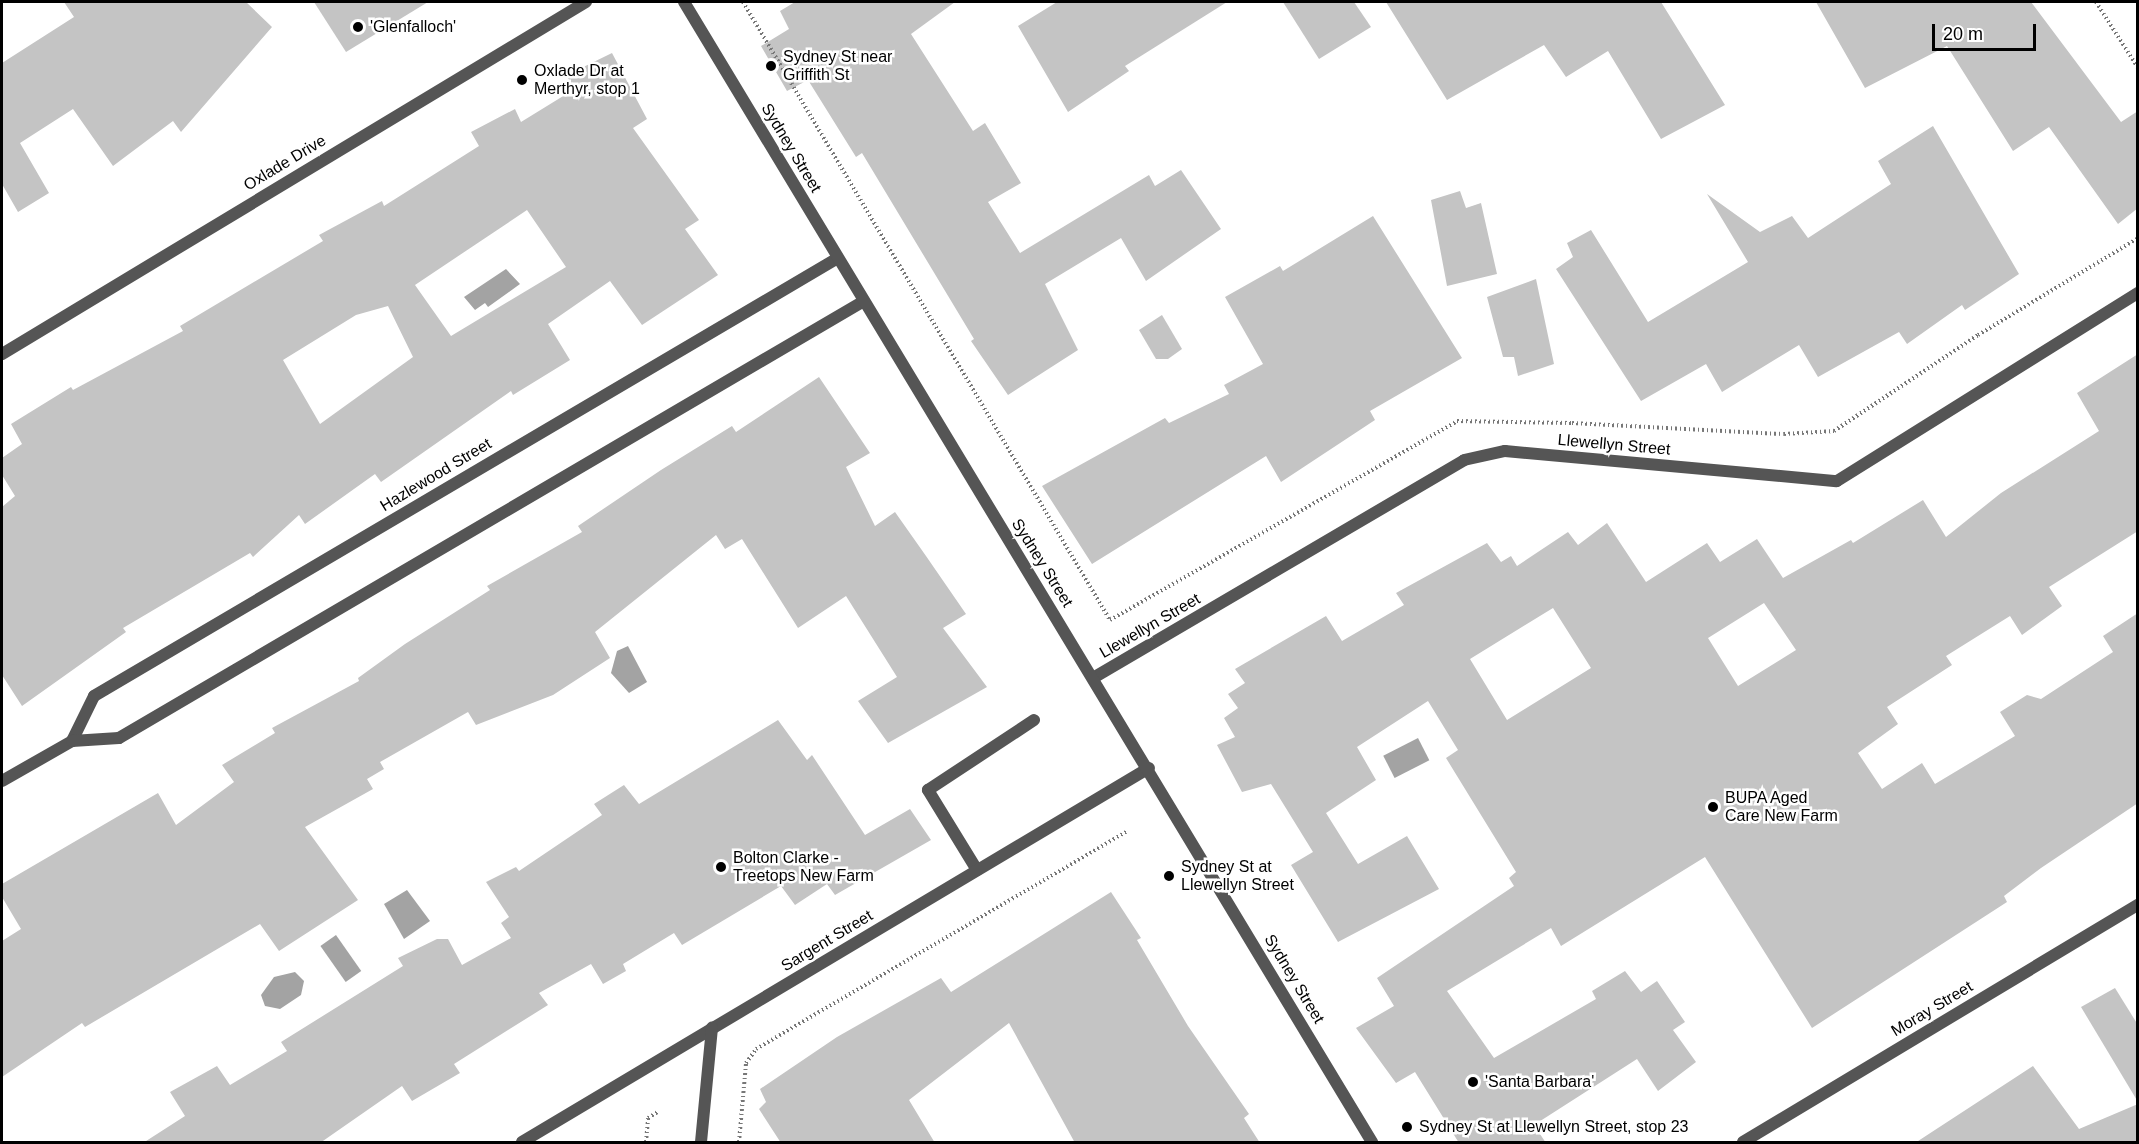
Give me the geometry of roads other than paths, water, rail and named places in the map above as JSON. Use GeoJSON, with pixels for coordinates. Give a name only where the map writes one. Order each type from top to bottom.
{"type":"FeatureCollection","features":[{"type":"Feature","properties":{"kind":"street","name":"Oxlade Drive"},"geometry":{"type":"LineString","coordinates":[[2,354],[586,2]]}},
{"type":"Feature","properties":{"kind":"street","name":"Sydney Street"},"geometry":{"type":"LineString","coordinates":[[684,2],[838,258],[862,302],[1149,768],[1372,1143]]}},
{"type":"Feature","properties":{"kind":"street","name":"Hazlewood Street"},"geometry":{"type":"LineString","coordinates":[[72,741],[94,696],[838,258]]}},
{"type":"Feature","properties":{"kind":"street","name":"Llewellyn Street"},"geometry":{"type":"LineString","coordinates":[[1093,678],[1464,460],[1505,451],[1837,481],[2138,293]]}},
{"type":"Feature","properties":{"kind":"street"},"geometry":{"type":"LineString","coordinates":[[2,781],[72,741],[119,738],[862,302]]}},
{"type":"Feature","properties":{"kind":"street"},"geometry":{"type":"LineString","coordinates":[[977,870],[928,790],[1034,720]]}},
{"type":"Feature","properties":{"kind":"street","name":"Sargent Street"},"geometry":{"type":"LineString","coordinates":[[522,1143],[1149,768]]}},
{"type":"Feature","properties":{"kind":"street","name":"Moray Street"},"geometry":{"type":"LineString","coordinates":[[1743,1143],[2138,905]]}},
{"type":"Feature","properties":{"kind":"street"},"geometry":{"type":"LineString","coordinates":[[701,1143],[712,1028]]}},
{"type":"Feature","properties":{"kind":"place","name":"'Glenfalloch'"},"geometry":{"type":"Point","coordinates":[358,27]}},
{"type":"Feature","properties":{"kind":"place","name":"Sydney St near Griffith St"},"geometry":{"type":"Point","coordinates":[771,66]}},
{"type":"Feature","properties":{"kind":"place","name":"Oxlade Dr at Merthyr, stop 1"},"geometry":{"type":"Point","coordinates":[522,80]}},
{"type":"Feature","properties":{"kind":"place","name":"BUPA Aged Care New Farm"},"geometry":{"type":"Point","coordinates":[1713,807]}},
{"type":"Feature","properties":{"kind":"place","name":"Bolton Clarke - Treetops New Farm"},"geometry":{"type":"Point","coordinates":[721,867]}},
{"type":"Feature","properties":{"kind":"place","name":"Sydney St at Llewellyn Street"},"geometry":{"type":"Point","coordinates":[1169,876]}},
{"type":"Feature","properties":{"kind":"place","name":"'Santa Barbara'"},"geometry":{"type":"Point","coordinates":[1473,1082]}},
{"type":"Feature","properties":{"kind":"place","name":"Sydney St at Llewellyn Street, stop 23"},"geometry":{"type":"Point","coordinates":[1407,1127]}}]}
